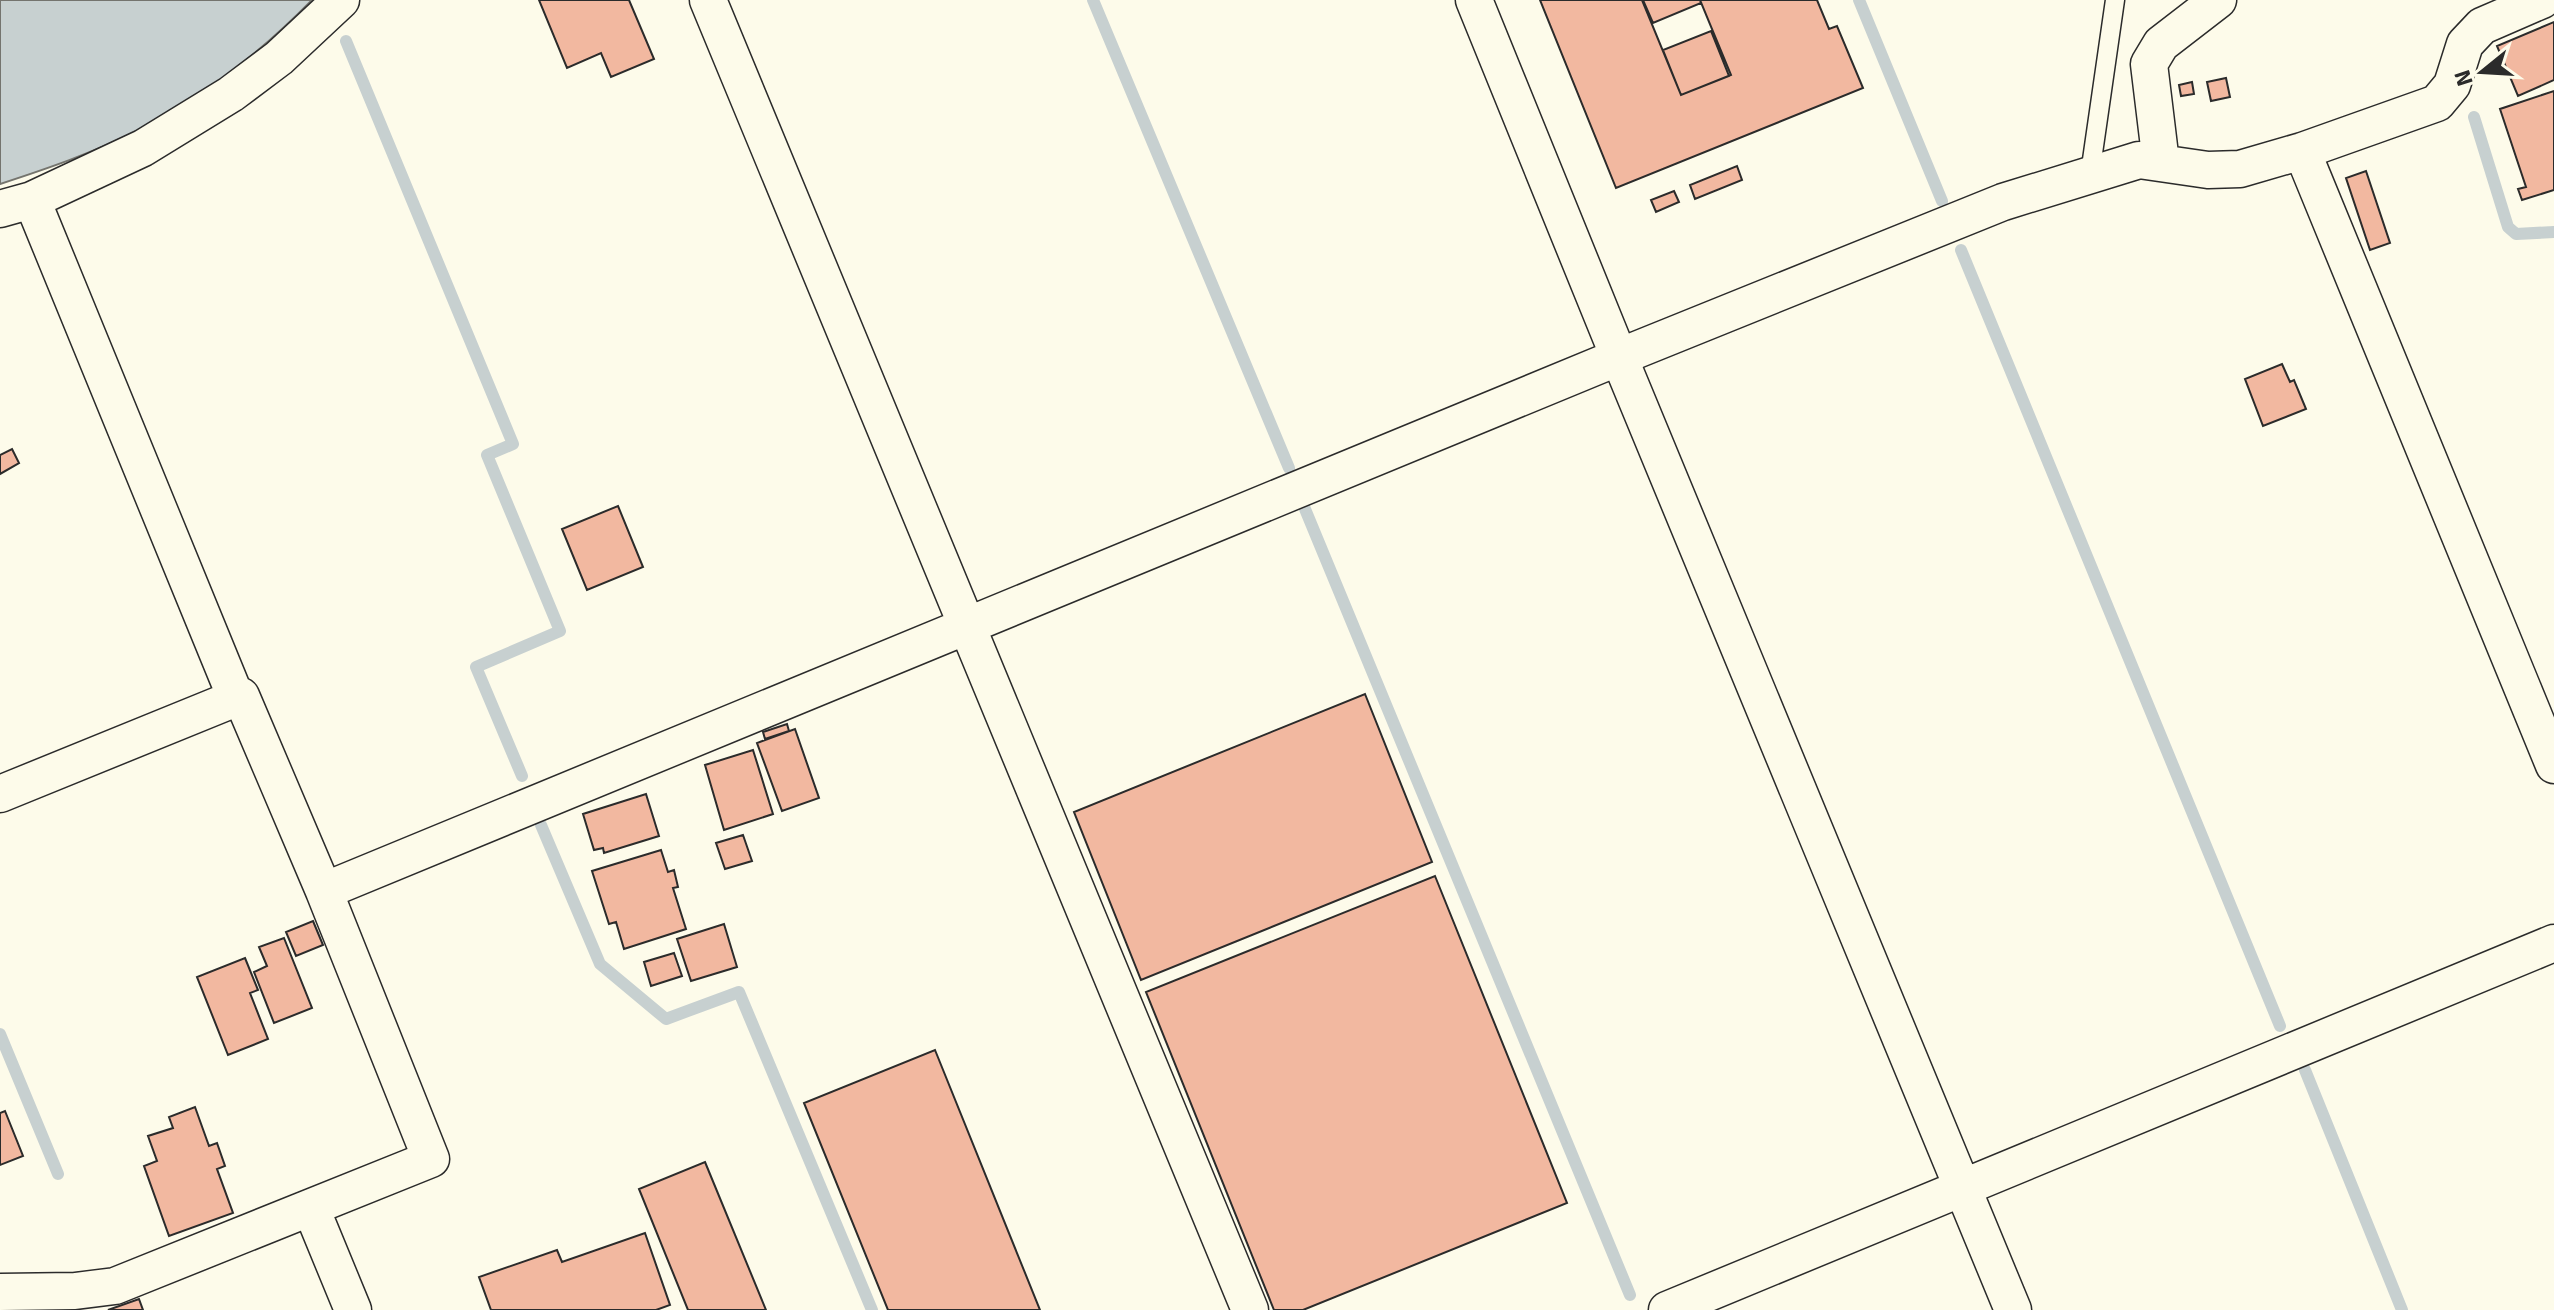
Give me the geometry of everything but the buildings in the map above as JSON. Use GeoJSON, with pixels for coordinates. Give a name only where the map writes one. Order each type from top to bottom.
{"type":"FeatureCollection","features":[{"type":"Feature","properties":{"kind":"street"},"geometry":{"type":"LineString","coordinates":[[236,698],[16,205],[143,148],[231,94],[279,58],[341,0]]}},
{"type":"Feature","properties":{"kind":"street"},"geometry":{"type":"LineString","coordinates":[[708,0],[1250,1310]]}},
{"type":"Feature","properties":{"kind":"street"},"geometry":{"type":"LineString","coordinates":[[1474,0],[2013,1310]]}},
{"type":"Feature","properties":{"kind":"street"},"geometry":{"type":"LineString","coordinates":[[2161,163],[2149,64],[2161,44],[2218,0]]}},
{"type":"Feature","properties":{"kind":"street"},"geometry":{"type":"LineString","coordinates":[[324,891],[2003,202],[2139,160],[2208,170],[2240,169],[2302,151],[2437,103],[2452,85],[2465,44],[2482,26],[2542,0]]}},
{"type":"Feature","properties":{"kind":"street"},"geometry":{"type":"LineString","coordinates":[[2302,151],[2554,765]]}},
{"type":"Feature","properties":{"kind":"street"},"geometry":{"type":"LineString","coordinates":[[0,794],[241,696],[324,891],[431,1159],[115,1286],[75,1291],[0,1292]]}},
{"type":"Feature","properties":{"kind":"street"},"geometry":{"type":"LineString","coordinates":[[1667,1310],[2554,943]]}},
{"type":"Feature","properties":{"kind":"street"},"geometry":{"type":"LineString","coordinates":[[311,1208],[353,1310]]}},
{"type":"Feature","properties":{"kind":"lane"},"geometry":{"type":"LineString","coordinates":[[2090,174],[2115,0]]}},
{"type":"Feature","properties":{"kind":"shaded area"},"geometry":{"type":"Polygon","coordinates":[[[0,0],[312,0],[230,73],[161,118],[86,153],[0,184],[0,0]]]}},
{"type":"Feature","properties":{"kind":"waterway"},"geometry":{"type":"LineString","coordinates":[[1093,0],[1289,468]]}},
{"type":"Feature","properties":{"kind":"waterway"},"geometry":{"type":"LineString","coordinates":[[1859,0],[1942,201]]}},
{"type":"Feature","properties":{"kind":"waterway"},"geometry":{"type":"LineString","coordinates":[[346,41],[513,444],[487,455],[560,631],[476,667],[522,776]]}},
{"type":"Feature","properties":{"kind":"waterway"},"geometry":{"type":"LineString","coordinates":[[2474,117],[2508,227],[2516,234],[2554,232]]}},
{"type":"Feature","properties":{"kind":"waterway"},"geometry":{"type":"LineString","coordinates":[[1961,250],[2280,1026]]}},
{"type":"Feature","properties":{"kind":"waterway"},"geometry":{"type":"LineString","coordinates":[[1305,509],[1630,1295]]}},
{"type":"Feature","properties":{"kind":"waterway"},"geometry":{"type":"LineString","coordinates":[[541,825],[600,964],[666,1019],[739,992],[872,1310]]}},
{"type":"Feature","properties":{"kind":"waterway"},"geometry":{"type":"LineString","coordinates":[[0,1034],[58,1174]]}},
{"type":"Feature","properties":{"kind":"waterway"},"geometry":{"type":"LineString","coordinates":[[2305,1070],[2402,1310]]}}]}
